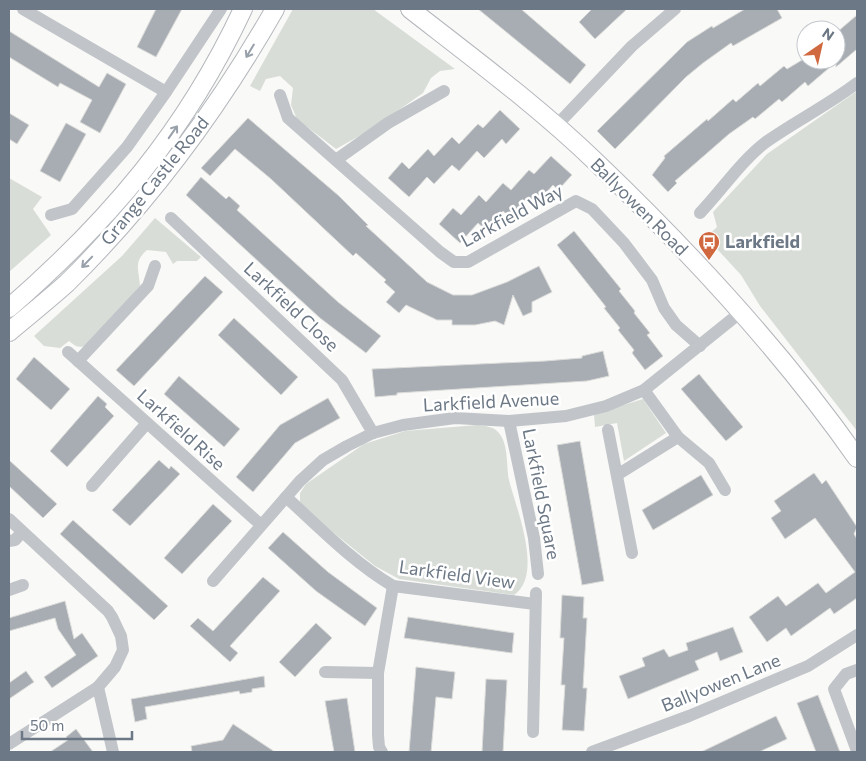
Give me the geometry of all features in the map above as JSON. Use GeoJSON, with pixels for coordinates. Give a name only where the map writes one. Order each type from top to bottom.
{"type":"FeatureCollection","features":[{"type":"Feature","properties":{"kind":"main road","name":"Grange Castle Road"},"geometry":{"type":"LineString","coordinates":[[9,308],[59,264],[135,182],[172,133],[204,84],[243,9]]}},
{"type":"Feature","properties":{"kind":"main road","name":"Grange Castle Road"},"geometry":{"type":"LineString","coordinates":[[9,332],[65,284],[144,200],[222,96],[275,9]]}},
{"type":"Feature","properties":{"kind":"main road","name":"Ballyowen Road"},"geometry":{"type":"LineString","coordinates":[[410,9],[596,162],[741,312],[857,458]]}},
{"type":"Feature","properties":{"kind":"street"},"geometry":{"type":"LineString","coordinates":[[23,9],[166,92]]}},
{"type":"Feature","properties":{"kind":"street"},"geometry":{"type":"LineString","coordinates":[[51,215],[72,210],[127,147],[221,9]]}},
{"type":"Feature","properties":{"kind":"street"},"geometry":{"type":"LineString","coordinates":[[555,127],[632,46],[671,10]]}},
{"type":"Feature","properties":{"kind":"street"},"geometry":{"type":"LineString","coordinates":[[700,213],[765,143],[799,120],[831,103],[857,83]]}},
{"type":"Feature","properties":{"kind":"street"},"geometry":{"type":"LineString","coordinates":[[336,160],[388,123],[444,91]]}},
{"type":"Feature","properties":{"kind":"street","name":"Larkfield Way"},"geometry":{"type":"LineString","coordinates":[[280,95],[288,118],[434,247],[454,262],[468,262],[576,201],[592,208],[624,243],[652,280],[664,308],[676,325],[700,346]]}},
{"type":"Feature","properties":{"kind":"street","name":"Larkfield Close"},"geometry":{"type":"LineString","coordinates":[[171,218],[342,380],[373,433]]}},
{"type":"Feature","properties":{"kind":"street"},"geometry":{"type":"LineString","coordinates":[[78,360],[148,286],[155,266]]}},
{"type":"Feature","properties":{"kind":"street","name":"Larkfield Avenue"},"geometry":{"type":"LineString","coordinates":[[213,581],[286,497],[323,460],[373,433],[403,425],[455,418],[509,420],[566,416],[606,406],[644,390],[741,312]]}},
{"type":"Feature","properties":{"kind":"street","name":"Larkfield Rise"},"geometry":{"type":"LineString","coordinates":[[68,352],[261,525]]}},
{"type":"Feature","properties":{"kind":"street"},"geometry":{"type":"LineString","coordinates":[[644,390],[678,437],[709,463],[725,490]]}},
{"type":"Feature","properties":{"kind":"street","name":"Larkfield Square"},"geometry":{"type":"LineString","coordinates":[[509,420],[534,538],[538,574]]}},
{"type":"Feature","properties":{"kind":"street"},"geometry":{"type":"LineString","coordinates":[[94,483],[147,423]]}},
{"type":"Feature","properties":{"kind":"street"},"geometry":{"type":"LineString","coordinates":[[608,430],[632,553]]}},
{"type":"Feature","properties":{"kind":"street"},"geometry":{"type":"LineString","coordinates":[[617,475],[678,437]]}},
{"type":"Feature","properties":{"kind":"street","name":"Larkfield View"},"geometry":{"type":"LineString","coordinates":[[286,497],[329,536],[393,586],[536,598],[533,732]]}},
{"type":"Feature","properties":{"kind":"street"},"geometry":{"type":"LineString","coordinates":[[9,519],[108,611],[121,636],[123,650],[115,667],[98,687],[9,744]]}},
{"type":"Feature","properties":{"kind":"street"},"geometry":{"type":"LineString","coordinates":[[9,541],[15,540],[22,532]]}},
{"type":"Feature","properties":{"kind":"street"},"geometry":{"type":"LineString","coordinates":[[9,590],[23,585]]}},
{"type":"Feature","properties":{"kind":"street"},"geometry":{"type":"LineString","coordinates":[[382,752],[378,741],[378,673],[393,586]]}},
{"type":"Feature","properties":{"kind":"street","name":"Ballyowen Lane"},"geometry":{"type":"LineString","coordinates":[[592,752],[613,748],[808,666],[857,635]]}},
{"type":"Feature","properties":{"kind":"street"},"geometry":{"type":"LineString","coordinates":[[857,670],[846,674],[834,689],[857,751]]}},
{"type":"Feature","properties":{"kind":"street"},"geometry":{"type":"LineString","coordinates":[[325,672],[378,673]]}},
{"type":"Feature","properties":{"kind":"street"},"geometry":{"type":"LineString","coordinates":[[98,687],[113,752]]}},
{"type":"Feature","properties":{"kind":"shaded area"},"geometry":{"type":"Polygon","coordinates":[[[293,9],[373,9],[455,69],[440,71],[431,78],[423,93],[370,130],[336,149],[297,119],[291,105],[293,88],[280,76],[266,79],[260,91],[250,86],[293,9]]]}},
{"type":"Feature","properties":{"kind":"shaded area"},"geometry":{"type":"Polygon","coordinates":[[[857,91],[857,431],[760,306],[741,275],[706,237],[717,227],[713,212],[767,154],[857,91]]]}},
{"type":"Feature","properties":{"kind":"shaded area"},"geometry":{"type":"Polygon","coordinates":[[[9,178],[42,197],[33,209],[51,235],[9,272],[9,178]]]}},
{"type":"Feature","properties":{"kind":"shaded area"},"geometry":{"type":"Polygon","coordinates":[[[155,218],[201,257],[197,261],[177,261],[173,264],[166,252],[147,250],[138,262],[140,286],[87,345],[77,346],[69,341],[60,348],[44,346],[34,336],[122,256],[155,218]]]}},
{"type":"Feature","properties":{"kind":"shaded area"},"geometry":{"type":"Polygon","coordinates":[[[643,399],[666,433],[624,461],[617,423],[595,427],[594,414],[643,399]]]}},
{"type":"Feature","properties":{"kind":"shaded area"},"geometry":{"type":"Polygon","coordinates":[[[477,425],[496,430],[502,437],[506,448],[509,480],[522,523],[527,557],[527,573],[523,585],[514,595],[399,579],[375,566],[309,513],[300,502],[300,493],[306,484],[364,444],[405,431],[477,425]]]}},
{"type":"Feature","properties":{"kind":"building"},"geometry":{"type":"Polygon","coordinates":[[[156,9],[182,9],[156,57],[137,47],[156,9]]]}},
{"type":"Feature","properties":{"kind":"building"},"geometry":{"type":"Polygon","coordinates":[[[478,9],[521,9],[586,65],[570,84],[478,9]]]}},
{"type":"Feature","properties":{"kind":"building"},"geometry":{"type":"Polygon","coordinates":[[[592,9],[627,9],[595,39],[579,22],[592,9]]]}},
{"type":"Feature","properties":{"kind":"building"},"geometry":{"type":"Polygon","coordinates":[[[745,9],[777,9],[782,18],[733,46],[731,43],[703,63],[686,77],[615,149],[597,131],[687,42],[712,26],[713,28],[745,9]]]}},
{"type":"Feature","properties":{"kind":"building"},"geometry":{"type":"Polygon","coordinates":[[[857,15],[857,49],[846,58],[846,24],[857,15]]]}},
{"type":"Feature","properties":{"kind":"building"},"geometry":{"type":"Polygon","coordinates":[[[9,31],[99,87],[107,73],[126,84],[100,133],[80,122],[92,100],[60,83],[58,87],[9,57],[9,31]]]}},
{"type":"Feature","properties":{"kind":"building"},"geometry":{"type":"Polygon","coordinates":[[[796,64],[796,70],[827,70],[808,86],[805,82],[782,102],[779,99],[755,119],[753,117],[729,134],[675,181],[677,183],[668,192],[652,175],[665,158],[664,156],[707,119],[708,121],[733,99],[736,102],[758,83],[760,86],[784,66],[787,69],[796,64]]]}},
{"type":"Feature","properties":{"kind":"building"},"geometry":{"type":"Polygon","coordinates":[[[500,110],[520,129],[506,144],[502,139],[484,158],[477,151],[459,171],[452,165],[434,184],[427,177],[409,197],[388,178],[402,162],[409,169],[428,149],[434,156],[452,137],[459,144],[478,124],[483,128],[500,110]]]}},
{"type":"Feature","properties":{"kind":"building"},"geometry":{"type":"Polygon","coordinates":[[[9,113],[29,125],[17,144],[9,139],[9,113]]]}},
{"type":"Feature","properties":{"kind":"building"},"geometry":{"type":"Polygon","coordinates":[[[248,118],[339,196],[368,225],[366,226],[427,282],[453,295],[472,295],[507,282],[539,266],[552,292],[532,302],[532,312],[523,316],[513,295],[504,325],[495,321],[475,325],[452,325],[452,320],[437,320],[406,305],[399,313],[386,302],[395,292],[384,282],[386,280],[356,253],[353,256],[271,179],[235,149],[210,176],[201,168],[248,118]]]}},
{"type":"Feature","properties":{"kind":"building"},"geometry":{"type":"Polygon","coordinates":[[[66,123],[86,134],[60,182],[40,171],[66,123]]]}},
{"type":"Feature","properties":{"kind":"building"},"geometry":{"type":"Polygon","coordinates":[[[551,156],[572,175],[558,190],[553,185],[536,204],[528,197],[510,217],[503,211],[486,230],[478,223],[460,243],[439,224],[453,208],[461,215],[479,195],[486,202],[503,183],[511,190],[529,170],[534,174],[551,156]]]}},
{"type":"Feature","properties":{"kind":"building"},"geometry":{"type":"Polygon","coordinates":[[[201,177],[226,199],[229,196],[240,206],[237,210],[338,302],[381,336],[366,353],[320,318],[186,195],[201,177]]]}},
{"type":"Feature","properties":{"kind":"building"},"geometry":{"type":"Polygon","coordinates":[[[574,231],[621,289],[619,291],[650,333],[647,335],[663,356],[645,370],[632,353],[634,350],[618,330],[620,328],[604,308],[606,307],[557,245],[574,231]]]}},
{"type":"Feature","properties":{"kind":"building"},"geometry":{"type":"Polygon","coordinates":[[[205,276],[223,292],[134,386],[116,370],[205,276]]]}},
{"type":"Feature","properties":{"kind":"building"},"geometry":{"type":"Polygon","coordinates":[[[234,318],[298,377],[281,395],[218,335],[234,318]]]}},
{"type":"Feature","properties":{"kind":"building"},"geometry":{"type":"Polygon","coordinates":[[[603,351],[609,376],[587,381],[397,393],[397,395],[375,397],[372,369],[545,361],[582,358],[582,356],[603,351]]]}},
{"type":"Feature","properties":{"kind":"building"},"geometry":{"type":"Polygon","coordinates":[[[34,357],[70,389],[51,410],[16,379],[34,357]]]}},
{"type":"Feature","properties":{"kind":"building"},"geometry":{"type":"Polygon","coordinates":[[[699,374],[743,427],[726,441],[681,389],[699,374]]]}},
{"type":"Feature","properties":{"kind":"building"},"geometry":{"type":"Polygon","coordinates":[[[179,376],[240,429],[224,447],[164,394],[179,376]]]}},
{"type":"Feature","properties":{"kind":"building"},"geometry":{"type":"Polygon","coordinates":[[[98,396],[107,404],[105,407],[114,416],[67,467],[50,451],[98,396]]]}},
{"type":"Feature","properties":{"kind":"building"},"geometry":{"type":"Polygon","coordinates":[[[328,398],[340,418],[295,443],[253,492],[236,477],[280,425],[328,398]]]}},
{"type":"Feature","properties":{"kind":"building"},"geometry":{"type":"Polygon","coordinates":[[[580,441],[604,581],[582,585],[557,445],[580,441]]]}},
{"type":"Feature","properties":{"kind":"building"},"geometry":{"type":"Polygon","coordinates":[[[9,460],[57,504],[43,518],[9,486],[9,460]]]}},
{"type":"Feature","properties":{"kind":"building"},"geometry":{"type":"Polygon","coordinates":[[[159,460],[169,469],[171,466],[180,474],[130,526],[112,510],[159,460]]]}},
{"type":"Feature","properties":{"kind":"building"},"geometry":{"type":"Polygon","coordinates":[[[814,473],[822,484],[826,480],[857,527],[854,534],[857,539],[857,598],[834,614],[830,608],[791,636],[786,628],[767,642],[749,617],[778,596],[786,606],[818,583],[826,593],[855,572],[815,518],[785,539],[771,518],[781,511],[774,501],[814,473]]]}},
{"type":"Feature","properties":{"kind":"building"},"geometry":{"type":"Polygon","coordinates":[[[701,475],[713,495],[653,530],[642,510],[701,475]]]}},
{"type":"Feature","properties":{"kind":"building"},"geometry":{"type":"Polygon","coordinates":[[[213,504],[232,521],[182,574],[164,558],[213,504]]]}},
{"type":"Feature","properties":{"kind":"building"},"geometry":{"type":"Polygon","coordinates":[[[73,520],[168,606],[154,620],[60,534],[73,520]]]}},
{"type":"Feature","properties":{"kind":"building"},"geometry":{"type":"Polygon","coordinates":[[[283,532],[328,572],[377,608],[365,626],[316,591],[268,548],[283,532]]]}},
{"type":"Feature","properties":{"kind":"building"},"geometry":{"type":"Polygon","coordinates":[[[263,577],[280,591],[230,646],[238,653],[230,662],[190,626],[198,618],[213,631],[263,577]]]}},
{"type":"Feature","properties":{"kind":"building"},"geometry":{"type":"Polygon","coordinates":[[[562,595],[584,597],[583,618],[587,618],[583,688],[587,688],[584,731],[562,730],[565,685],[561,685],[564,638],[560,638],[562,595]]]}},
{"type":"Feature","properties":{"kind":"building"},"geometry":{"type":"Polygon","coordinates":[[[65,601],[74,639],[82,633],[98,656],[52,688],[44,677],[76,655],[58,629],[55,618],[9,631],[9,618],[65,601]]]}},
{"type":"Feature","properties":{"kind":"building"},"geometry":{"type":"Polygon","coordinates":[[[408,617],[514,633],[512,653],[404,638],[408,617]]]}},
{"type":"Feature","properties":{"kind":"building"},"geometry":{"type":"Polygon","coordinates":[[[316,623],[332,638],[295,677],[279,662],[316,623]]]}},
{"type":"Feature","properties":{"kind":"building"},"geometry":{"type":"Polygon","coordinates":[[[733,627],[743,652],[720,661],[717,652],[695,661],[699,670],[628,699],[619,676],[645,666],[642,658],[664,649],[669,657],[688,650],[686,643],[733,627]]]}},
{"type":"Feature","properties":{"kind":"building"},"geometry":{"type":"Polygon","coordinates":[[[416,667],[455,672],[452,699],[436,697],[431,752],[409,752],[416,667]]]}},
{"type":"Feature","properties":{"kind":"building"},"geometry":{"type":"Polygon","coordinates":[[[26,671],[34,682],[9,699],[9,683],[26,671]]]}},
{"type":"Feature","properties":{"kind":"building"},"geometry":{"type":"Polygon","coordinates":[[[264,676],[265,687],[252,689],[252,692],[240,694],[239,691],[145,707],[147,719],[135,722],[131,699],[264,676]]]}},
{"type":"Feature","properties":{"kind":"building"},"geometry":{"type":"Polygon","coordinates":[[[486,679],[507,680],[503,752],[482,752],[486,679]]]}},
{"type":"Feature","properties":{"kind":"building"},"geometry":{"type":"Polygon","coordinates":[[[818,695],[840,752],[816,752],[797,703],[818,695]]]}},
{"type":"Feature","properties":{"kind":"building"},"geometry":{"type":"Polygon","coordinates":[[[347,698],[355,752],[334,752],[325,701],[347,698]]]}},
{"type":"Feature","properties":{"kind":"building"},"geometry":{"type":"Polygon","coordinates":[[[776,716],[787,739],[759,752],[701,752],[776,716]]]}},
{"type":"Feature","properties":{"kind":"building"},"geometry":{"type":"Polygon","coordinates":[[[233,724],[275,752],[192,752],[191,746],[223,740],[233,724]]]}},
{"type":"Feature","properties":{"kind":"building"},"geometry":{"type":"Polygon","coordinates":[[[76,729],[93,752],[50,752],[68,740],[66,737],[76,729]]]}},
{"type":"Feature","properties":{"kind":"place","name":"Larkfield"},"geometry":{"type":"Point","coordinates":[709,261]}}]}
